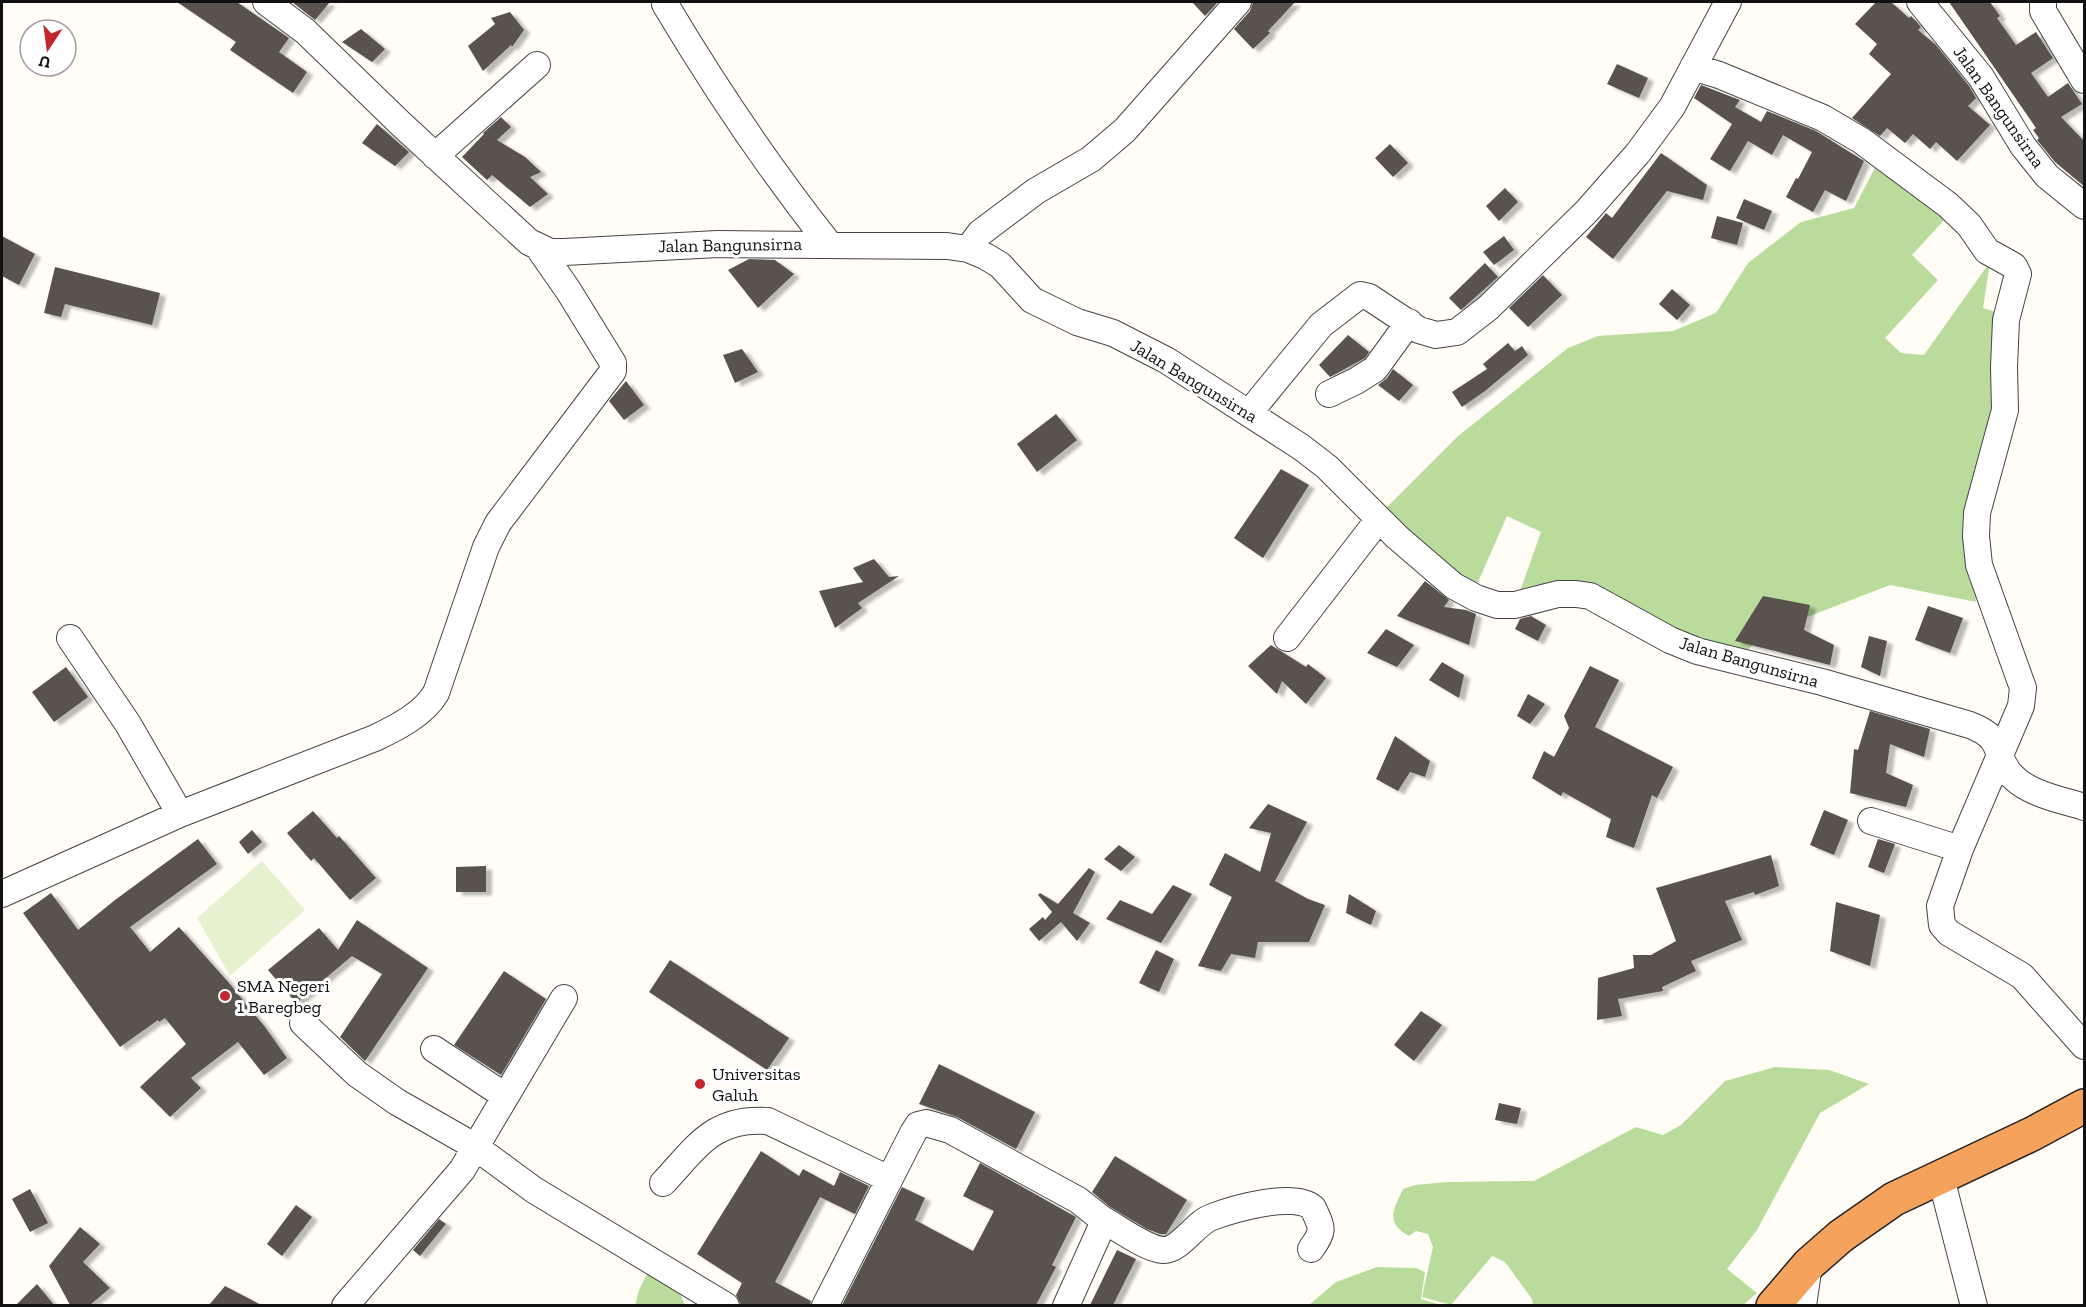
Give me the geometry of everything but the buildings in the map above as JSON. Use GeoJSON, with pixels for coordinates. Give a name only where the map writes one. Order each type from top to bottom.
{"type":"FeatureCollection","features":[{"type":"Feature","properties":{"kind":"highway"},"geometry":{"type":"LineString","coordinates":[[1773,1305],[1809,1264],[1841,1236],[1894,1199],[2032,1134],[2085,1106]]}},
{"type":"Feature","properties":{"kind":"street","name":"Jalan Bangunsirna"},"geometry":{"type":"LineString","coordinates":[[266,2],[305,31],[435,156],[521,235],[538,247],[550,252],[564,252],[718,244],[829,243],[947,246],[968,249],[1000,265],[1032,300],[1077,322],[1113,333],[1166,360],[1301,447],[1327,467],[1397,537],[1454,586],[1476,598],[1497,605],[1515,605],[1558,594],[1590,596],[1670,640],[1697,651],[1822,682],[1970,725],[1991,736],[2007,770],[2014,779],[2031,789],[2085,807]]}},
{"type":"Feature","properties":{"kind":"street"},"geometry":{"type":"LineString","coordinates":[[666,2],[665,4],[708,75],[781,183],[829,243]]}},
{"type":"Feature","properties":{"kind":"street"},"geometry":{"type":"LineString","coordinates":[[968,249],[980,233],[1036,191],[1091,159],[1125,130],[1238,2]]}},
{"type":"Feature","properties":{"kind":"street"},"geometry":{"type":"LineString","coordinates":[[1249,414],[1321,325],[1356,297],[1362,295],[1369,297],[1429,334],[1457,332],[1488,308],[1587,211],[1638,153],[1672,107],[1728,2]]}},
{"type":"Feature","properties":{"kind":"street","name":"Jalan Bangunsirna"},"geometry":{"type":"LineString","coordinates":[[1920,2],[1981,77],[2029,153],[2048,176],[2085,206]]}},
{"type":"Feature","properties":{"kind":"street"},"geometry":{"type":"LineString","coordinates":[[2043,2],[2043,11],[2085,80]]}},
{"type":"Feature","properties":{"kind":"street"},"geometry":{"type":"LineString","coordinates":[[435,156],[537,65]]}},
{"type":"Feature","properties":{"kind":"street"},"geometry":{"type":"LineString","coordinates":[[1693,67],[1719,75],[1823,118],[1862,141],[1948,205],[1969,225],[1987,251],[2017,270],[2006,320],[2005,410],[1977,513],[1976,536],[1979,565],[2023,688],[2021,706],[1960,849],[1940,906],[1942,924],[1949,933],[2022,976],[2085,1046]]}},
{"type":"Feature","properties":{"kind":"street"},"geometry":{"type":"LineString","coordinates":[[2,894],[180,814],[382,734],[431,702],[486,547],[498,523],[613,371],[613,363],[574,299],[538,247]]}},
{"type":"Feature","properties":{"kind":"street"},"geometry":{"type":"LineString","coordinates":[[1329,394],[1375,369],[1409,322]]}},
{"type":"Feature","properties":{"kind":"street"},"geometry":{"type":"LineString","coordinates":[[1287,638],[1379,519]]}},
{"type":"Feature","properties":{"kind":"street"},"geometry":{"type":"LineString","coordinates":[[70,638],[128,724],[180,814]]}},
{"type":"Feature","properties":{"kind":"street"},"geometry":{"type":"LineString","coordinates":[[1870,821],[1960,849]]}},
{"type":"Feature","properties":{"kind":"street"},"geometry":{"type":"LineString","coordinates":[[345,1305],[453,1182],[469,1160],[474,1146],[564,998]]}},
{"type":"Feature","properties":{"kind":"street"},"geometry":{"type":"LineString","coordinates":[[303,1023],[357,1074],[397,1102],[474,1146],[534,1190],[726,1305]]}},
{"type":"Feature","properties":{"kind":"street"},"geometry":{"type":"LineString","coordinates":[[434,1049],[505,1096]]}},
{"type":"Feature","properties":{"kind":"street"},"geometry":{"type":"LineString","coordinates":[[663,1183],[707,1136],[729,1124],[750,1119],[768,1121],[889,1179]]}},
{"type":"Feature","properties":{"kind":"street"},"geometry":{"type":"LineString","coordinates":[[825,1305],[918,1125],[926,1123],[950,1130],[1078,1200],[1102,1218],[1149,1245],[1164,1250],[1174,1246],[1211,1217],[1251,1205],[1300,1201],[1313,1208],[1321,1227],[1320,1237],[1311,1249]]}},
{"type":"Feature","properties":{"kind":"street"},"geometry":{"type":"LineString","coordinates":[[1941,1178],[1974,1305]]}},
{"type":"Feature","properties":{"kind":"street"},"geometry":{"type":"LineString","coordinates":[[1066,1305],[1101,1228],[1102,1218]]}},
{"type":"Feature","properties":{"kind":"street"},"geometry":{"type":"LineString","coordinates":[[1803,1305],[1809,1264]]}},
{"type":"Feature","properties":{"kind":"green space"},"geometry":{"type":"Polygon","coordinates":[[[1878,162],[1947,217],[1912,255],[1938,280],[1885,338],[1901,353],[1924,355],[1990,262],[1983,308],[2002,314],[1997,407],[1970,504],[1976,602],[1890,585],[1802,619],[1782,608],[1744,655],[1658,624],[1597,587],[1518,597],[1541,532],[1507,516],[1475,589],[1384,510],[1457,437],[1568,348],[1598,336],[1673,331],[1716,313],[1748,263],[1801,222],[1854,208],[1878,162]]]}},
{"type":"Feature","properties":{"kind":"green space"},"geometry":{"type":"Polygon","coordinates":[[[262,861],[305,910],[230,976],[197,918],[262,861]]]}},
{"type":"Feature","properties":{"kind":"green space"},"geometry":{"type":"Polygon","coordinates":[[[1775,1067],[1829,1070],[1869,1084],[1820,1113],[1757,1230],[1727,1269],[1757,1293],[1743,1305],[1533,1305],[1532,1299],[1505,1262],[1492,1256],[1451,1305],[1422,1297],[1433,1247],[1428,1234],[1416,1231],[1409,1236],[1401,1231],[1394,1221],[1394,1210],[1403,1189],[1415,1185],[1447,1182],[1534,1181],[1636,1127],[1663,1135],[1681,1125],[1725,1081],[1775,1067]]]}},
{"type":"Feature","properties":{"kind":"green space"},"geometry":{"type":"Polygon","coordinates":[[[1377,1267],[1416,1268],[1425,1272],[1421,1299],[1441,1305],[1309,1305],[1336,1282],[1377,1267]]]}},
{"type":"Feature","properties":{"kind":"green space"},"geometry":{"type":"Polygon","coordinates":[[[649,1270],[677,1286],[685,1305],[635,1306],[639,1290],[649,1270]]]}},
{"type":"Feature","properties":{"kind":"place","name":"SMA Negeri 1 Baregbeg"},"geometry":{"type":"Point","coordinates":[225,996]}},
{"type":"Feature","properties":{"kind":"place","name":"Universitas Galuh"},"geometry":{"type":"Point","coordinates":[700,1084]}}]}
